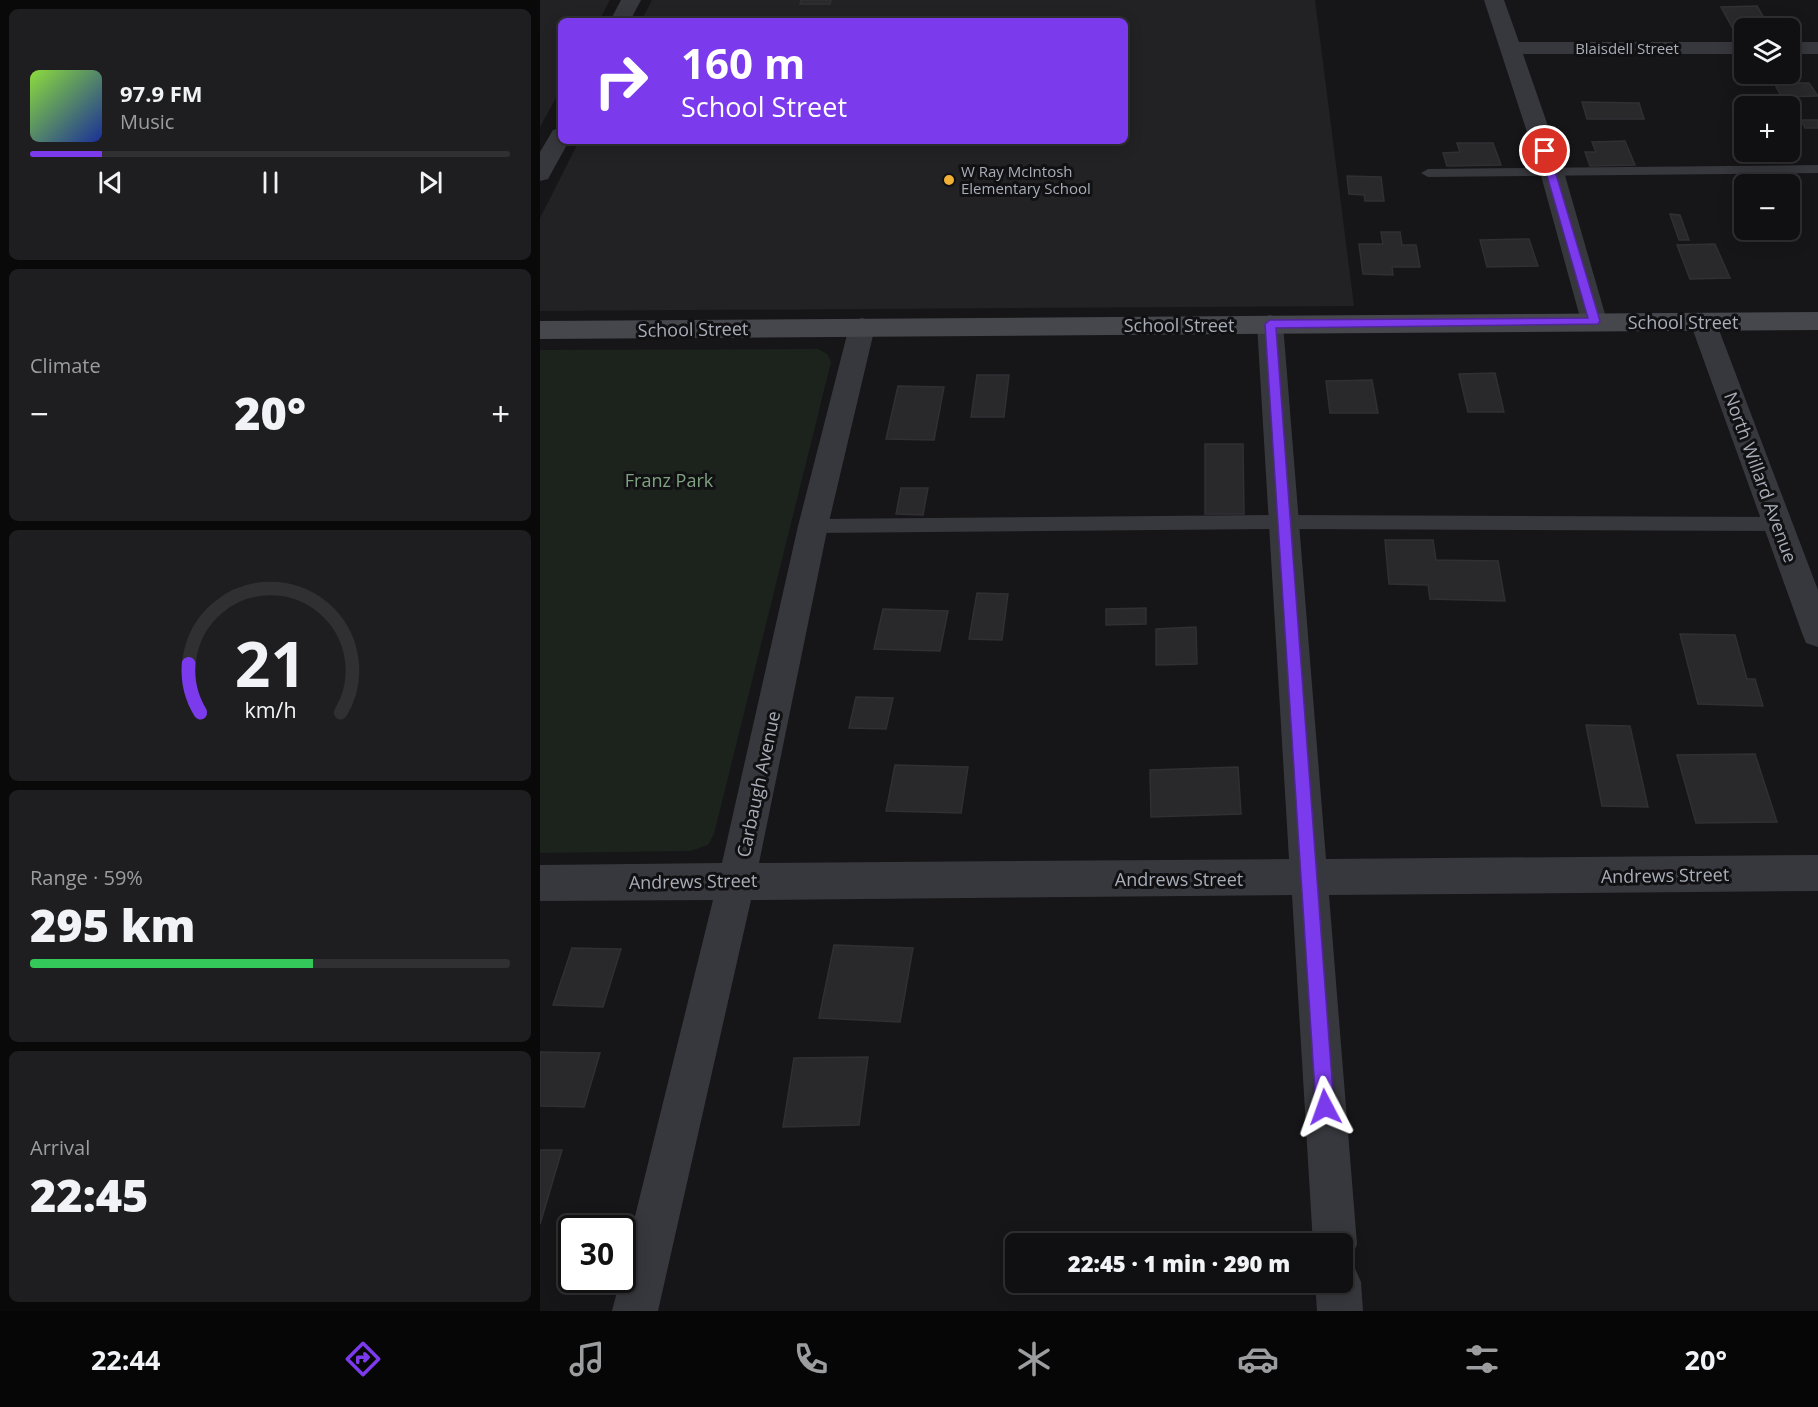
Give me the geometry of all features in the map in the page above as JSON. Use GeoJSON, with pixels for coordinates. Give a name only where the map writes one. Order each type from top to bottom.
{"type":"FeatureCollection","features":[{"type":"Feature","properties":{"kind":"main road","name":"School Street"},"geometry":{"type":"LineString","coordinates":[[540,330],[1818,321]]}},
{"type":"Feature","properties":{"kind":"street"},"geometry":{"type":"LineString","coordinates":[[622,18],[631,0]]}},
{"type":"Feature","properties":{"kind":"street"},"geometry":{"type":"LineString","coordinates":[[1494,0],[1552,171],[1594,321]]}},
{"type":"Feature","properties":{"kind":"street","name":"Blaisdell Street"},"geometry":{"type":"LineString","coordinates":[[1509,48],[1734,48]]}},
{"type":"Feature","properties":{"kind":"street"},"geometry":{"type":"LineString","coordinates":[[1800,48],[1818,48]]}},
{"type":"Feature","properties":{"kind":"street"},"geometry":{"type":"LineString","coordinates":[[540,174],[558,141]]}},
{"type":"Feature","properties":{"kind":"street","name":"North Willard Avenue"},"geometry":{"type":"LineString","coordinates":[[1703,322],[1818,633]]}},
{"type":"Feature","properties":{"kind":"street"},"geometry":{"type":"LineString","coordinates":[[1270,324],[1334,1233]]}},
{"type":"Feature","properties":{"kind":"street","name":"Carbaugh Avenue"},"geometry":{"type":"LineString","coordinates":[[635,1311],[737,880],[813,526],[862,327]]}},
{"type":"Feature","properties":{"kind":"street","name":"Andrews Street"},"geometry":{"type":"LineString","coordinates":[[540,883],[737,880],[1308,879],[1818,873]]}},
{"type":"Feature","properties":{"kind":"street"},"geometry":{"type":"LineString","coordinates":[[1339,1293],[1340,1311]]}},
{"type":"Feature","properties":{"kind":"lane"},"geometry":{"type":"LineString","coordinates":[[1428,173],[1818,169]]}},
{"type":"Feature","properties":{"kind":"lane"},"geometry":{"type":"LineString","coordinates":[[813,526],[1285,522],[1779,524]]}},
{"type":"Feature","properties":{"kind":"shaded area"},"geometry":{"type":"Polygon","coordinates":[[[540,0],[610,0],[601,18],[558,18],[558,94],[540,127],[540,0]]]}},
{"type":"Feature","properties":{"kind":"shaded area","name":"W Ray McIntosh Elementary School"},"geometry":{"type":"Polygon","coordinates":[[[652,0],[1315,0],[1354,306],[540,311],[540,218],[577,144],[1128,144],[1128,18],[643,18],[652,0]]]}},
{"type":"Feature","properties":{"kind":"green space","name":"Franz Park"},"geometry":{"type":"Polygon","coordinates":[[[818,349],[827,354],[831,362],[714,834],[708,845],[690,851],[540,853],[540,350],[818,349]]]}},
{"type":"Feature","properties":{"kind":"building"},"geometry":{"type":"Polygon","coordinates":[[[801,0],[831,0],[830,4],[800,4],[801,0]]]}},
{"type":"Feature","properties":{"kind":"building"},"geometry":{"type":"Polygon","coordinates":[[[1757,6],[1764,18],[1734,18],[1733,29],[1721,7],[1757,6]]]}},
{"type":"Feature","properties":{"kind":"building"},"geometry":{"type":"Polygon","coordinates":[[[1809,83],[1818,96],[1800,96],[1781,96],[1775,84],[1809,83]]]}},
{"type":"Feature","properties":{"kind":"building"},"geometry":{"type":"Polygon","coordinates":[[[1582,102],[1639,103],[1644,119],[1587,119],[1582,102]]]}},
{"type":"Feature","properties":{"kind":"building"},"geometry":{"type":"Polygon","coordinates":[[[1801,120],[1818,120],[1818,128],[1805,128],[1801,120]]]}},
{"type":"Feature","properties":{"kind":"building"},"geometry":{"type":"Polygon","coordinates":[[[1625,141],[1635,165],[1590,166],[1585,152],[1596,152],[1592,142],[1625,141]]]}},
{"type":"Feature","properties":{"kind":"building"},"geometry":{"type":"Polygon","coordinates":[[[1457,143],[1493,143],[1501,165],[1447,166],[1443,153],[1460,152],[1457,143]]]}},
{"type":"Feature","properties":{"kind":"building"},"geometry":{"type":"Polygon","coordinates":[[[1347,176],[1381,177],[1384,201],[1365,201],[1364,195],[1349,194],[1347,176]]]}},
{"type":"Feature","properties":{"kind":"building"},"geometry":{"type":"Polygon","coordinates":[[[1670,214],[1680,215],[1689,240],[1679,240],[1670,214]]]}},
{"type":"Feature","properties":{"kind":"building"},"geometry":{"type":"Polygon","coordinates":[[[1381,232],[1400,232],[1402,245],[1416,245],[1420,267],[1392,267],[1393,275],[1363,274],[1359,244],[1383,244],[1381,232]]]}},
{"type":"Feature","properties":{"kind":"building"},"geometry":{"type":"Polygon","coordinates":[[[1529,239],[1538,266],[1487,267],[1480,240],[1529,239]]]}},
{"type":"Feature","properties":{"kind":"building"},"geometry":{"type":"Polygon","coordinates":[[[1715,244],[1730,278],[1690,279],[1677,245],[1715,244]]]}},
{"type":"Feature","properties":{"kind":"building"},"geometry":{"type":"Polygon","coordinates":[[[1495,373],[1504,412],[1468,412],[1459,374],[1495,373]]]}},
{"type":"Feature","properties":{"kind":"building"},"geometry":{"type":"Polygon","coordinates":[[[977,375],[1009,375],[1004,417],[971,417],[977,375]]]}},
{"type":"Feature","properties":{"kind":"building"},"geometry":{"type":"Polygon","coordinates":[[[1372,380],[1378,413],[1330,413],[1326,381],[1372,380]]]}},
{"type":"Feature","properties":{"kind":"building"},"geometry":{"type":"Polygon","coordinates":[[[898,386],[944,387],[934,440],[886,439],[898,386]]]}},
{"type":"Feature","properties":{"kind":"building"},"geometry":{"type":"Polygon","coordinates":[[[1205,444],[1243,444],[1244,514],[1205,514],[1205,444]]]}},
{"type":"Feature","properties":{"kind":"building"},"geometry":{"type":"Polygon","coordinates":[[[901,488],[928,488],[923,515],[896,514],[901,488]]]}},
{"type":"Feature","properties":{"kind":"building"},"geometry":{"type":"Polygon","coordinates":[[[1385,540],[1433,540],[1436,560],[1498,561],[1505,601],[1430,599],[1428,585],[1389,584],[1385,540]]]}},
{"type":"Feature","properties":{"kind":"building"},"geometry":{"type":"Polygon","coordinates":[[[977,593],[1008,594],[1002,640],[969,639],[977,593]]]}},
{"type":"Feature","properties":{"kind":"building"},"geometry":{"type":"Polygon","coordinates":[[[1146,608],[1146,624],[1106,625],[1106,609],[1146,608]]]}},
{"type":"Feature","properties":{"kind":"building"},"geometry":{"type":"Polygon","coordinates":[[[883,609],[948,611],[940,651],[874,649],[883,609]]]}},
{"type":"Feature","properties":{"kind":"building"},"geometry":{"type":"Polygon","coordinates":[[[1196,627],[1197,664],[1156,665],[1156,629],[1196,627]]]}},
{"type":"Feature","properties":{"kind":"building"},"geometry":{"type":"Polygon","coordinates":[[[1680,634],[1735,635],[1747,679],[1755,679],[1763,706],[1698,704],[1680,634]]]}},
{"type":"Feature","properties":{"kind":"building"},"geometry":{"type":"Polygon","coordinates":[[[856,697],[893,698],[886,729],[849,728],[856,697]]]}},
{"type":"Feature","properties":{"kind":"building"},"geometry":{"type":"Polygon","coordinates":[[[1586,725],[1630,726],[1648,807],[1602,806],[1586,725]]]}},
{"type":"Feature","properties":{"kind":"building"},"geometry":{"type":"Polygon","coordinates":[[[1755,754],[1777,822],[1696,823],[1677,755],[1755,754]]]}},
{"type":"Feature","properties":{"kind":"building"},"geometry":{"type":"Polygon","coordinates":[[[895,765],[968,767],[961,813],[886,811],[895,765]]]}},
{"type":"Feature","properties":{"kind":"building"},"geometry":{"type":"Polygon","coordinates":[[[1238,767],[1241,814],[1151,817],[1150,770],[1238,767]]]}},
{"type":"Feature","properties":{"kind":"building"},"geometry":{"type":"Polygon","coordinates":[[[834,945],[913,948],[900,1022],[819,1018],[834,945]]]}},
{"type":"Feature","properties":{"kind":"building"},"geometry":{"type":"Polygon","coordinates":[[[572,948],[621,949],[603,1007],[553,1005],[572,948]]]}},
{"type":"Feature","properties":{"kind":"building"},"geometry":{"type":"Polygon","coordinates":[[[540,1052],[600,1053],[584,1107],[540,1106],[540,1052]]]}},
{"type":"Feature","properties":{"kind":"building"},"geometry":{"type":"Polygon","coordinates":[[[868,1057],[859,1125],[783,1127],[794,1058],[868,1057]]]}},
{"type":"Feature","properties":{"kind":"building"},"geometry":{"type":"Polygon","coordinates":[[[540,1150],[562,1150],[540,1224],[540,1150]]]}},
{"type":"Feature","properties":{"kind":"place","name":"W Ray McIntosh Elementary School"},"geometry":{"type":"Point","coordinates":[949,180]}},
{"type":"Feature","properties":{"kind":"route"},"geometry":{"type":"LineString","coordinates":[[1325,1107],[1270,324],[1594,321],[1545,151]]}}]}
